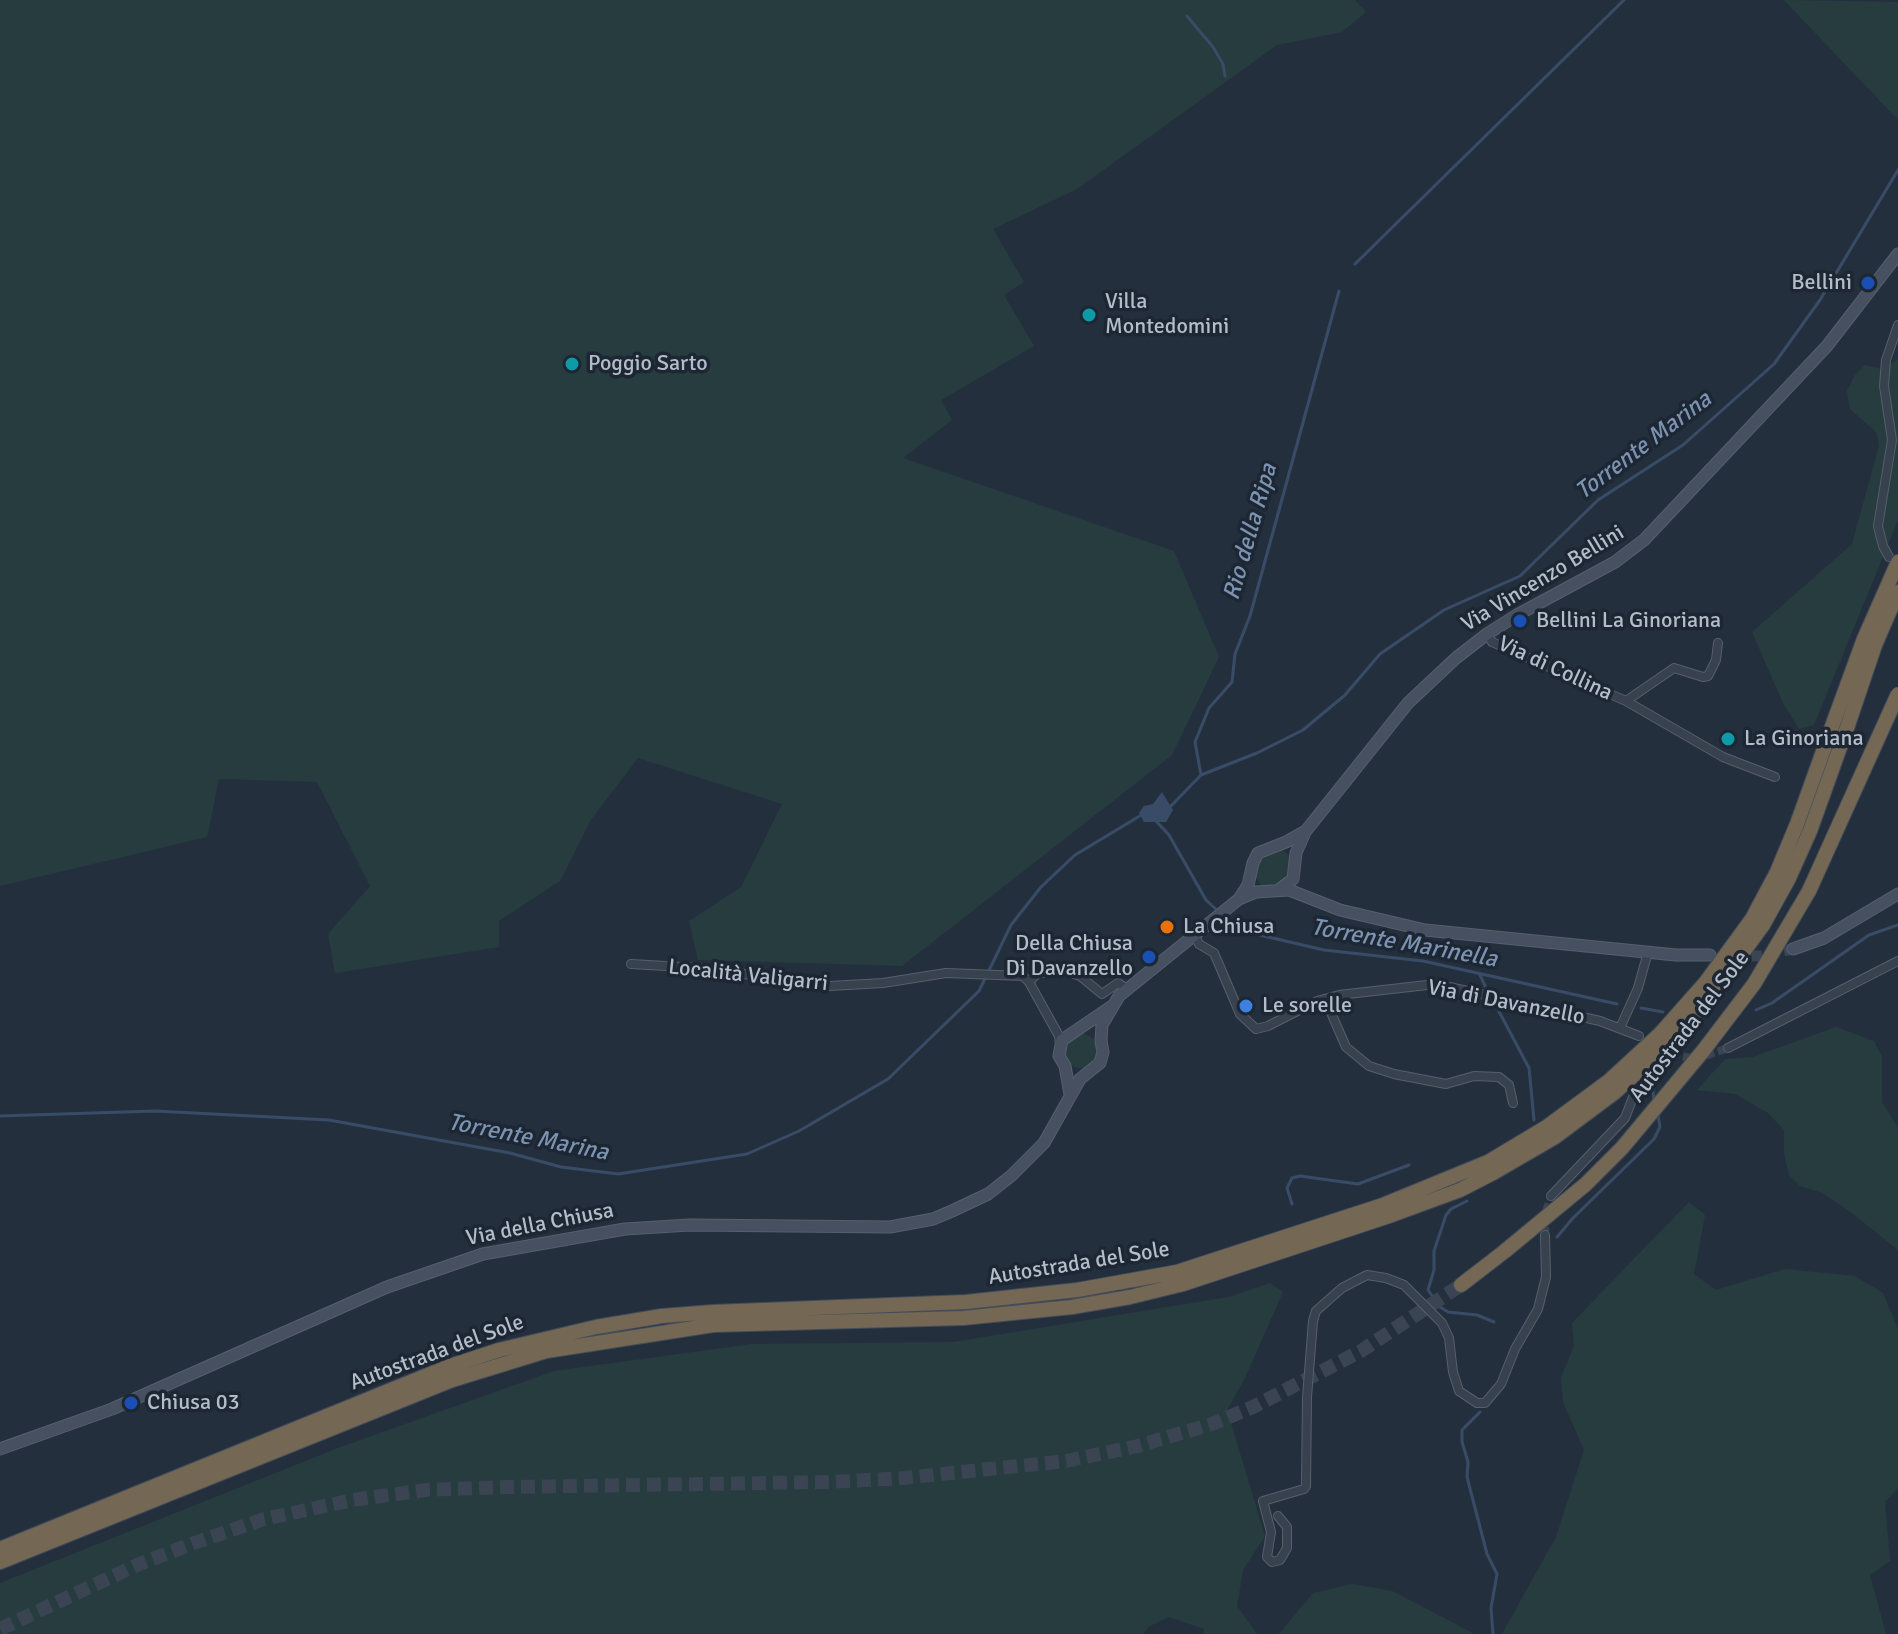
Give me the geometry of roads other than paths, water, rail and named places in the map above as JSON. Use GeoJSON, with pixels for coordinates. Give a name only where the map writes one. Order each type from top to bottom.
{"type":"FeatureCollection","features":[{"type":"Feature","properties":{"kind":"highway","name":"Autostrada del Sole"},"geometry":{"type":"LineString","coordinates":[[1841,723],[1864,639],[1894,560]]}},
{"type":"Feature","properties":{"kind":"highway","name":"Autostrada del Sole"},"geometry":{"type":"LineString","coordinates":[[0,1562],[450,1366],[662,1316],[966,1302],[1077,1290],[1177,1272],[1490,1168],[1609,1081],[1660,1034],[1706,982],[1752,919],[1777,872],[1898,592]]}},
{"type":"Feature","properties":{"kind":"highway","name":"Autostrada del Sole"},"geometry":{"type":"LineString","coordinates":[[1461,1285],[1586,1184],[1622,1148],[1754,984],[1809,891],[1898,694]]}},
{"type":"Feature","properties":{"kind":"highway","name":"Autostrada del Sole"},"geometry":{"type":"LineString","coordinates":[[0,1549],[296,1435]]}},
{"type":"Feature","properties":{"kind":"main road","name":"Via Vincenzo Bellini"},"geometry":{"type":"LineString","coordinates":[[1295,869],[1305,832],[1408,703],[1487,634],[1615,562],[1644,540],[1827,346],[1898,254]]}},
{"type":"Feature","properties":{"kind":"main road","name":"Via Vincenzo Bellini"},"geometry":{"type":"LineString","coordinates":[[1274,847],[1305,832]]}},
{"type":"Feature","properties":{"kind":"main road"},"geometry":{"type":"LineString","coordinates":[[1274,847],[1289,853],[1315,901]]}},
{"type":"Feature","properties":{"kind":"main road","name":"Via della Chiusa"},"geometry":{"type":"LineString","coordinates":[[0,1449],[112,1409],[387,1287],[483,1254],[625,1229],[690,1225],[890,1227],[933,1219],[988,1194],[1031,1158],[1052,1131],[1070,1094],[1086,1073],[1100,1063],[1103,1052],[1102,1025],[1112,1006],[1127,989],[1235,902],[1248,885],[1258,853],[1274,847]]}},
{"type":"Feature","properties":{"kind":"main road"},"geometry":{"type":"LineString","coordinates":[[1252,869],[1259,884],[1274,890],[1289,890],[1340,910],[1425,930],[1648,952],[1710,955]]}},
{"type":"Feature","properties":{"kind":"main road","name":"Via della Chiusa"},"geometry":{"type":"LineString","coordinates":[[1235,902],[1289,884],[1295,869]]}},
{"type":"Feature","properties":{"kind":"main road"},"geometry":{"type":"LineString","coordinates":[[1793,949],[1824,938],[1898,894]]}},
{"type":"Feature","properties":{"kind":"main road","name":"Via della Chiusa"},"geometry":{"type":"LineString","coordinates":[[1060,1045],[1073,1031],[1112,1006]]}},
{"type":"Feature","properties":{"kind":"main road"},"geometry":{"type":"LineString","coordinates":[[1073,1031],[1093,1033],[1101,1041]]}},
{"type":"Feature","properties":{"kind":"main road"},"geometry":{"type":"LineString","coordinates":[[1060,1045],[1059,1056],[1065,1066],[1070,1094]]}},
{"type":"Feature","properties":{"kind":"main road"},"geometry":{"type":"LineString","coordinates":[[1065,1066],[1075,1072],[1086,1073]]}},
{"type":"Feature","properties":{"kind":"street"},"geometry":{"type":"LineString","coordinates":[[1894,560],[1883,546],[1878,526],[1892,440],[1884,386],[1886,360],[1898,325]]}},
{"type":"Feature","properties":{"kind":"street","name":"Via di Collina"},"geometry":{"type":"LineString","coordinates":[[1487,634],[1492,642],[1626,701],[1723,757],[1775,777]]}},
{"type":"Feature","properties":{"kind":"street","name":"Via di Collina"},"geometry":{"type":"LineString","coordinates":[[1626,701],[1674,668],[1708,676],[1716,660],[1718,643]]}},
{"type":"Feature","properties":{"kind":"street","name":"Via di Davanzello"},"geometry":{"type":"LineString","coordinates":[[1194,934],[1199,944],[1214,953],[1240,1014],[1256,1029],[1325,999],[1358,992],[1436,984],[1620,1028],[1639,1036]]}},
{"type":"Feature","properties":{"kind":"street"},"geometry":{"type":"LineString","coordinates":[[1620,1028],[1638,988],[1648,952]]}},
{"type":"Feature","properties":{"kind":"street"},"geometry":{"type":"LineString","coordinates":[[1728,1048],[1898,961]]}},
{"type":"Feature","properties":{"kind":"street","name":"Località Valigarri"},"geometry":{"type":"LineString","coordinates":[[631,964],[700,968],[830,986],[883,983],[961,972],[1017,975],[1029,982]]}},
{"type":"Feature","properties":{"kind":"street"},"geometry":{"type":"LineString","coordinates":[[1060,1045],[1059,1036],[1029,982],[1038,973],[1067,971],[1080,976],[1102,994],[1118,983],[1127,989]]}},
{"type":"Feature","properties":{"kind":"street"},"geometry":{"type":"LineString","coordinates":[[1325,999],[1346,1047],[1369,1066],[1446,1084],[1474,1076],[1499,1077],[1509,1085],[1513,1103]]}},
{"type":"Feature","properties":{"kind":"street"},"geometry":{"type":"LineString","coordinates":[[1053,1026],[1073,1031]]}},
{"type":"Feature","properties":{"kind":"street"},"geometry":{"type":"LineString","coordinates":[[1551,1196],[1616,1129],[1629,1112],[1635,1092]]}},
{"type":"Feature","properties":{"kind":"street"},"geometry":{"type":"LineString","coordinates":[[1278,1516],[1287,1527],[1287,1548],[1280,1560],[1272,1562],[1267,1557],[1271,1532],[1263,1501],[1306,1486],[1307,1403],[1315,1314],[1342,1288],[1367,1275],[1404,1285],[1442,1323],[1449,1338],[1459,1391],[1477,1403],[1485,1403],[1501,1384],[1515,1349],[1541,1300],[1546,1277],[1545,1235]]}},
{"type":"Feature","properties":{"kind":"water"},"geometry":{"type":"Polygon","coordinates":[[[1162,792],[1173,810],[1166,822],[1144,822],[1139,813],[1144,806],[1153,804],[1162,792]]]}},
{"type":"Feature","properties":{"kind":"waterway","name":"Rio della Ripa"},"geometry":{"type":"LineString","coordinates":[[1355,264],[1624,0]]}},
{"type":"Feature","properties":{"kind":"waterway"},"geometry":{"type":"LineString","coordinates":[[1187,16],[1213,47],[1223,64],[1225,76]]}},
{"type":"Feature","properties":{"kind":"waterway","name":"Torrente Marina"},"geometry":{"type":"LineString","coordinates":[[1170,807],[1201,775],[1257,753],[1303,730],[1345,695],[1380,654],[1444,610],[1520,576],[1598,500],[1683,445],[1774,364],[1820,300],[1898,170]]}},
{"type":"Feature","properties":{"kind":"waterway","name":"Rio della Ripa"},"geometry":{"type":"LineString","coordinates":[[1201,775],[1195,742],[1209,708],[1232,682],[1235,654],[1250,616],[1339,291]]}},
{"type":"Feature","properties":{"kind":"waterway","name":"Torrente Marina"},"geometry":{"type":"LineString","coordinates":[[0,1116],[155,1111],[329,1120],[510,1153],[561,1167],[618,1174],[747,1154],[799,1131],[888,1079],[979,991],[1011,925],[1041,887],[1075,855],[1143,814]]}},
{"type":"Feature","properties":{"kind":"waterway","name":"Torrente Marinella"},"geometry":{"type":"LineString","coordinates":[[1155,820],[1169,835],[1206,900],[1219,912]]}},
{"type":"Feature","properties":{"kind":"waterway","name":"Torrente Marinella"},"geometry":{"type":"LineString","coordinates":[[1224,917],[1251,933],[1324,950],[1423,961],[1617,1004]]}},
{"type":"Feature","properties":{"kind":"waterway","name":"Torrente Marinella"},"geometry":{"type":"LineString","coordinates":[[1756,1010],[1772,1003],[1869,935],[1898,925]]}},
{"type":"Feature","properties":{"kind":"waterway"},"geometry":{"type":"LineString","coordinates":[[1480,975],[1487,990]]}},
{"type":"Feature","properties":{"kind":"waterway"},"geometry":{"type":"LineString","coordinates":[[1494,1002],[1529,1068],[1534,1120]]}},
{"type":"Feature","properties":{"kind":"waterway","name":"Torrente Marinella"},"geometry":{"type":"LineString","coordinates":[[1641,1008],[1663,1012]]}},
{"type":"Feature","properties":{"kind":"waterway"},"geometry":{"type":"LineString","coordinates":[[1652,1083],[1654,1100]]}},
{"type":"Feature","properties":{"kind":"waterway"},"geometry":{"type":"LineString","coordinates":[[1557,1237],[1654,1139],[1660,1127],[1658,1115]]}},
{"type":"Feature","properties":{"kind":"waterway"},"geometry":{"type":"LineString","coordinates":[[1292,1204],[1287,1188],[1292,1178],[1300,1176],[1358,1184],[1409,1165]]}},
{"type":"Feature","properties":{"kind":"waterway"},"geometry":{"type":"LineString","coordinates":[[1467,1201],[1446,1215],[1434,1251],[1434,1270],[1428,1290],[1440,1307],[1448,1312],[1477,1315],[1494,1322]]}},
{"type":"Feature","properties":{"kind":"waterway"},"geometry":{"type":"LineString","coordinates":[[1480,1412],[1462,1430],[1462,1442],[1468,1462],[1467,1477],[1487,1554],[1497,1574],[1491,1608],[1493,1634]]}},
{"type":"Feature","properties":{"kind":"tunnel"},"geometry":{"type":"LineString","coordinates":[[1735,956],[1761,956],[1793,949]]}},
{"type":"Feature","properties":{"kind":"tunnel"},"geometry":{"type":"LineString","coordinates":[[1661,1047],[1690,1058],[1728,1048]]}},
{"type":"Feature","properties":{"kind":"tunnel"},"geometry":{"type":"LineString","coordinates":[[1545,1235],[1546,1211],[1551,1196]]}},
{"type":"Feature","properties":{"kind":"tunnel"},"geometry":{"type":"LineString","coordinates":[[0,1629],[137,1565],[194,1543],[264,1519],[353,1500],[426,1490],[904,1478],[1066,1461],[1138,1446],[1212,1424],[1253,1407],[1361,1351],[1461,1285]]}},
{"type":"Feature","properties":{"kind":"place","name":"Bellini"},"geometry":{"type":"Point","coordinates":[1868,283]}},
{"type":"Feature","properties":{"kind":"place","name":"Villa Montedomini"},"geometry":{"type":"Point","coordinates":[1089,315]}},
{"type":"Feature","properties":{"kind":"place","name":"Poggio Sarto"},"geometry":{"type":"Point","coordinates":[572,364]}},
{"type":"Feature","properties":{"kind":"place","name":"Bellini La Ginoriana"},"geometry":{"type":"Point","coordinates":[1520,621]}},
{"type":"Feature","properties":{"kind":"place","name":"La Ginoriana"},"geometry":{"type":"Point","coordinates":[1728,739]}},
{"type":"Feature","properties":{"kind":"place","name":"La Chiusa"},"geometry":{"type":"Point","coordinates":[1167,927]}},
{"type":"Feature","properties":{"kind":"place","name":"Della Chiusa Di Davanzello"},"geometry":{"type":"Point","coordinates":[1149,957]}},
{"type":"Feature","properties":{"kind":"place","name":"Le sorelle"},"geometry":{"type":"Point","coordinates":[1246,1006]}},
{"type":"Feature","properties":{"kind":"place","name":"Chiusa 03"},"geometry":{"type":"Point","coordinates":[131,1403]}}]}
